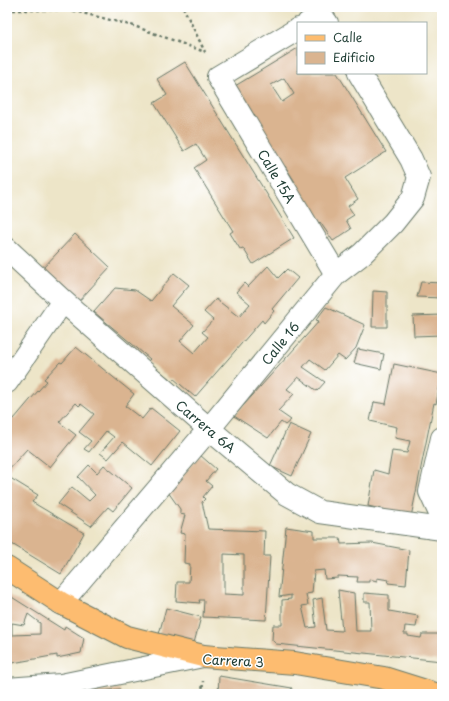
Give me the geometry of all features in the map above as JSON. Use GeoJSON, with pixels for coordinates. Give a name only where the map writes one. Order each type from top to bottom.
{"type":"FeatureCollection","features":[{"type":"Feature","properties":{"kind":"main road"},"geometry":{"type":"LineString","coordinates":[[7,568],[61,603],[127,637],[203,656]]}},
{"type":"Feature","properties":{"kind":"main road","name":"Carrera 3"},"geometry":{"type":"LineString","coordinates":[[203,656],[302,665],[384,678],[435,694]]}},
{"type":"Feature","properties":{"kind":"street"},"geometry":{"type":"LineString","coordinates":[[218,78],[297,30]]}},
{"type":"Feature","properties":{"kind":"street","name":"Calle 16"},"geometry":{"type":"LineString","coordinates":[[61,603],[209,429],[336,274],[362,254],[394,223],[412,198],[419,177],[412,159],[360,74]]}},
{"type":"Feature","properties":{"kind":"street","name":"Calle 15A"},"geometry":{"type":"LineString","coordinates":[[218,78],[336,274]]}},
{"type":"Feature","properties":{"kind":"street","name":"Carrera 6A"},"geometry":{"type":"LineString","coordinates":[[7,249],[63,301],[209,429],[288,494],[320,512],[442,529]]}},
{"type":"Feature","properties":{"kind":"street"},"geometry":{"type":"LineString","coordinates":[[7,382],[63,301]]}},
{"type":"Feature","properties":{"kind":"street"},"geometry":{"type":"LineString","coordinates":[[442,438],[430,492],[442,518]]}},
{"type":"Feature","properties":{"kind":"street","name":"Carrera 3"},"geometry":{"type":"LineString","coordinates":[[7,689],[61,685],[203,656]]}},
{"type":"Feature","properties":{"kind":"path"},"geometry":{"type":"LineString","coordinates":[[184,7],[218,78]]}},
{"type":"Feature","properties":{"kind":"path"},"geometry":{"type":"LineString","coordinates":[[7,10],[71,10],[134,26],[205,52]]}},
{"type":"Feature","properties":{"kind":"building"},"geometry":{"type":"Polygon","coordinates":[[[297,49],[297,74],[338,74],[386,152],[345,178],[358,199],[348,206],[354,215],[346,220],[351,229],[333,241],[320,222],[318,224],[291,184],[295,182],[285,166],[281,168],[235,86],[297,49]],[[284,78],[271,85],[282,102],[294,94],[284,78]]]}},
{"type":"Feature","properties":{"kind":"building"},"geometry":{"type":"Polygon","coordinates":[[[185,62],[294,238],[253,264],[243,248],[240,249],[230,233],[233,231],[194,168],[206,160],[196,144],[184,151],[154,103],[167,95],[157,79],[185,62]]]}},
{"type":"Feature","properties":{"kind":"building"},"geometry":{"type":"Polygon","coordinates":[[[75,234],[110,267],[78,302],[42,269],[75,234]]]}},
{"type":"Feature","properties":{"kind":"building"},"geometry":{"type":"Polygon","coordinates":[[[268,266],[278,278],[287,269],[298,278],[272,309],[274,311],[264,323],[262,320],[195,397],[173,378],[171,380],[148,361],[150,359],[94,312],[115,288],[135,290],[151,301],[174,273],[189,285],[171,306],[194,325],[180,341],[194,353],[208,337],[202,332],[213,320],[204,312],[216,299],[239,317],[250,304],[236,292],[244,283],[248,287],[268,266]]]}},
{"type":"Feature","properties":{"kind":"building"},"geometry":{"type":"Polygon","coordinates":[[[421,282],[442,283],[442,298],[417,297],[421,282]]]}},
{"type":"Feature","properties":{"kind":"building"},"geometry":{"type":"Polygon","coordinates":[[[373,291],[387,292],[387,327],[372,327],[373,291]]]}},
{"type":"Feature","properties":{"kind":"building"},"geometry":{"type":"Polygon","coordinates":[[[326,307],[365,325],[356,348],[345,360],[338,355],[325,370],[310,359],[303,367],[325,382],[317,391],[298,377],[287,389],[294,394],[278,411],[291,420],[285,425],[281,422],[268,438],[234,416],[319,321],[316,320],[326,307]]]}},
{"type":"Feature","properties":{"kind":"building"},"geometry":{"type":"Polygon","coordinates":[[[442,315],[442,335],[414,336],[413,316],[442,315]]]}},
{"type":"Feature","properties":{"kind":"building"},"geometry":{"type":"Polygon","coordinates":[[[76,347],[134,394],[125,406],[142,419],[151,408],[180,431],[152,466],[123,442],[108,459],[100,453],[114,437],[106,431],[89,452],[84,449],[91,441],[79,432],[94,414],[81,404],[79,406],[76,403],[59,422],[76,435],[50,467],[27,449],[7,471],[7,423],[11,417],[14,419],[47,381],[44,379],[60,362],[62,363],[76,347]]]}},
{"type":"Feature","properties":{"kind":"building"},"geometry":{"type":"Polygon","coordinates":[[[358,349],[384,354],[381,369],[354,363],[358,349]]]}},
{"type":"Feature","properties":{"kind":"building"},"geometry":{"type":"Polygon","coordinates":[[[394,364],[442,374],[436,404],[434,403],[410,522],[380,513],[381,509],[368,506],[374,470],[388,474],[392,451],[407,453],[410,441],[395,438],[397,427],[370,421],[374,402],[386,404],[394,364]]]}},
{"type":"Feature","properties":{"kind":"building"},"geometry":{"type":"Polygon","coordinates":[[[289,424],[311,434],[292,476],[270,466],[289,424]]]}},
{"type":"Feature","properties":{"kind":"building"},"geometry":{"type":"Polygon","coordinates":[[[200,455],[216,469],[206,481],[212,486],[203,497],[205,499],[202,502],[208,529],[265,531],[264,556],[270,556],[266,620],[203,617],[204,600],[199,600],[200,603],[176,601],[177,582],[189,582],[190,564],[184,563],[185,534],[180,533],[185,515],[180,514],[180,509],[168,492],[200,455]],[[224,554],[224,594],[244,595],[244,555],[224,554]]]}},
{"type":"Feature","properties":{"kind":"building"},"geometry":{"type":"Polygon","coordinates":[[[89,465],[97,473],[104,465],[132,488],[113,511],[108,507],[91,526],[58,504],[72,487],[89,501],[95,495],[78,477],[89,465]]]}},
{"type":"Feature","properties":{"kind":"building"},"geometry":{"type":"Polygon","coordinates":[[[7,476],[38,495],[32,502],[84,533],[61,574],[7,541],[7,476]]]}},
{"type":"Feature","properties":{"kind":"building"},"geometry":{"type":"Polygon","coordinates":[[[286,527],[314,531],[314,538],[340,538],[341,544],[372,543],[409,550],[406,585],[388,583],[389,580],[377,578],[377,581],[369,579],[369,582],[357,582],[358,577],[338,576],[338,578],[325,579],[324,570],[314,571],[312,593],[306,594],[308,605],[302,606],[307,628],[316,627],[313,600],[322,598],[326,630],[342,631],[338,590],[354,593],[356,631],[371,631],[370,602],[364,602],[364,593],[389,595],[389,611],[418,616],[416,627],[405,626],[404,634],[421,638],[422,634],[442,634],[442,661],[276,644],[272,640],[273,625],[282,625],[282,600],[291,599],[291,595],[279,597],[286,527]]]}},
{"type":"Feature","properties":{"kind":"building"},"geometry":{"type":"Polygon","coordinates":[[[7,594],[64,630],[65,626],[84,638],[81,653],[57,658],[57,655],[7,664],[7,594]],[[28,614],[24,625],[12,623],[12,635],[40,634],[40,623],[28,614]]]}},
{"type":"Feature","properties":{"kind":"building"},"geometry":{"type":"Polygon","coordinates":[[[166,608],[201,617],[194,643],[159,634],[166,608]]]}},
{"type":"Feature","properties":{"kind":"building"},"geometry":{"type":"Polygon","coordinates":[[[219,676],[292,688],[291,690],[311,694],[218,694],[219,676]]]}},
{"type":"Feature","properties":{"kind":"building"},"geometry":{"type":"Polygon","coordinates":[[[120,689],[120,694],[82,694],[82,693],[120,689]]]}}]}
